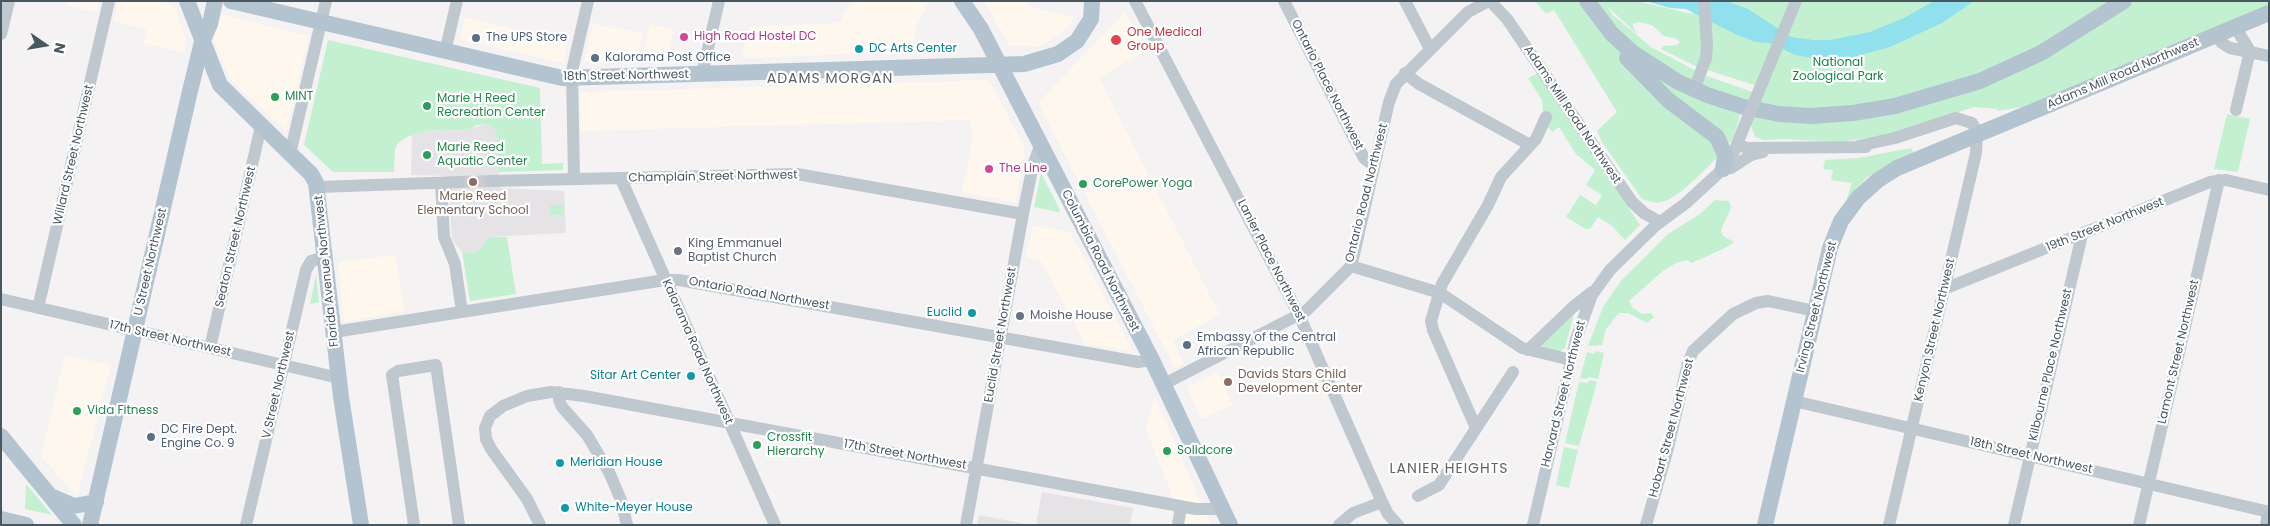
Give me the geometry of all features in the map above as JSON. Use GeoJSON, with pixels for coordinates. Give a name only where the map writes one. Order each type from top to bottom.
{"type":"FeatureCollection","features":[{"type":"Feature","properties":{"kind":"main road","name":"Florida Avenue Northwest"},"geometry":{"type":"LineString","coordinates":[[187,1],[220,85],[313,176],[318,187],[339,378],[361,525]]}},
{"type":"Feature","properties":{"kind":"main road","name":"U Street Northwest"},"geometry":{"type":"LineString","coordinates":[[90,525],[190,91],[202,42],[210,24],[215,1]]}},
{"type":"Feature","properties":{"kind":"main road","name":"18th Street Northwest"},"geometry":{"type":"LineString","coordinates":[[231,1],[553,77],[572,78],[999,65]]}},
{"type":"Feature","properties":{"kind":"main road"},"geometry":{"type":"LineString","coordinates":[[1091,20],[1092,1]]}},
{"type":"Feature","properties":{"kind":"main road"},"geometry":{"type":"LineString","coordinates":[[999,65],[1031,62],[1058,54],[1077,41],[1091,20],[1097,15],[1102,1]]}},
{"type":"Feature","properties":{"kind":"main road"},"geometry":{"type":"LineString","coordinates":[[1587,1],[1620,50],[1651,83],[1681,110],[1717,137],[1737,145]]}},
{"type":"Feature","properties":{"kind":"main road"},"geometry":{"type":"LineString","coordinates":[[1601,21],[1620,42],[1642,60],[1694,90],[1739,106],[1779,114],[1832,115],[1884,108],[1945,92],[2011,68],[2052,47],[2124,1]]}},
{"type":"Feature","properties":{"kind":"main road","name":"Columbia Road Northwest"},"geometry":{"type":"LineString","coordinates":[[963,2],[982,29],[1040,146],[1152,360],[1230,525]]}},
{"type":"Feature","properties":{"kind":"main road","name":"Adams Mill Road Northwest"},"geometry":{"type":"LineString","coordinates":[[1976,135],[2269,14]]}},
{"type":"Feature","properties":{"kind":"main road"},"geometry":{"type":"LineString","coordinates":[[190,91],[202,84],[220,85]]}},
{"type":"Feature","properties":{"kind":"main road","name":"Irving Street Northwest"},"geometry":{"type":"LineString","coordinates":[[1765,525],[1832,240],[1844,216],[1858,198],[1878,180],[1892,171],[1976,135]]}},
{"type":"Feature","properties":{"kind":"main road"},"geometry":{"type":"LineString","coordinates":[[1717,137],[1725,155],[1723,170]]}},
{"type":"Feature","properties":{"kind":"main road"},"geometry":{"type":"LineString","coordinates":[[1,436],[53,497],[74,525]]}},
{"type":"Feature","properties":{"kind":"main road"},"geometry":{"type":"LineString","coordinates":[[53,497],[74,506],[96,502]]}},
{"type":"Feature","properties":{"kind":"main road"},"geometry":{"type":"LineString","coordinates":[[1,519],[26,525]]}},
{"type":"Feature","properties":{"kind":"main road"},"geometry":{"type":"LineString","coordinates":[[2268,525],[2269,519]]}},
{"type":"Feature","properties":{"kind":"street"},"geometry":{"type":"LineString","coordinates":[[1,34],[9,1]]}},
{"type":"Feature","properties":{"kind":"street","name":"Willard Street Northwest"},"geometry":{"type":"LineString","coordinates":[[38,308],[109,1]]}},
{"type":"Feature","properties":{"kind":"street"},"geometry":{"type":"LineString","coordinates":[[290,154],[326,1]]}},
{"type":"Feature","properties":{"kind":"street"},"geometry":{"type":"LineString","coordinates":[[445,52],[457,1]]}},
{"type":"Feature","properties":{"kind":"street"},"geometry":{"type":"LineString","coordinates":[[574,179],[572,78],[588,1]]}},
{"type":"Feature","properties":{"kind":"street"},"geometry":{"type":"LineString","coordinates":[[702,74],[718,1]]}},
{"type":"Feature","properties":{"kind":"street","name":"Lanier Place Northwest"},"geometry":{"type":"LineString","coordinates":[[1135,1],[1299,315],[1382,502],[1388,514],[1398,525]]}},
{"type":"Feature","properties":{"kind":"street","name":"Ontario Place Northwest"},"geometry":{"type":"LineString","coordinates":[[1284,1],[1364,158],[1374,166]]}},
{"type":"Feature","properties":{"kind":"street"},"geometry":{"type":"LineString","coordinates":[[1405,1],[1430,49]]}},
{"type":"Feature","properties":{"kind":"street","name":"Ontario Road Northwest"},"geometry":{"type":"LineString","coordinates":[[1164,384],[1299,315],[1311,307],[1350,266],[1389,102],[1396,84],[1468,12],[1489,1]]}},
{"type":"Feature","properties":{"kind":"street","name":"Adams Mill Road Northwest"},"geometry":{"type":"LineString","coordinates":[[1489,1],[1507,19],[1632,202],[1644,213],[1660,222]]}},
{"type":"Feature","properties":{"kind":"street"},"geometry":{"type":"LineString","coordinates":[[1694,90],[1706,58],[1704,1]]}},
{"type":"Feature","properties":{"kind":"street","name":"Harvard Street Northwest"},"geometry":{"type":"LineString","coordinates":[[1533,525],[1580,326],[1594,290],[1610,270],[1660,222],[1686,203],[1723,170],[1731,159],[1796,1]]}},
{"type":"Feature","properties":{"kind":"street"},"geometry":{"type":"LineString","coordinates":[[2235,28],[2250,51],[2236,110]]}},
{"type":"Feature","properties":{"kind":"street"},"geometry":{"type":"LineString","coordinates":[[2216,36],[2225,45],[2269,56]]}},
{"type":"Feature","properties":{"kind":"street"},"geometry":{"type":"LineString","coordinates":[[1405,73],[1419,84],[1530,145]]}},
{"type":"Feature","properties":{"kind":"street"},"geometry":{"type":"LineString","coordinates":[[1476,428],[1431,324],[1442,284],[1488,205],[1501,177],[1539,134],[1546,117]]}},
{"type":"Feature","properties":{"kind":"street"},"geometry":{"type":"LineString","coordinates":[[1737,145],[1748,148],[1858,146],[1895,138],[1956,118],[1976,126],[1976,135]]}},
{"type":"Feature","properties":{"kind":"street","name":"Seaton Street Northwest"},"geometry":{"type":"LineString","coordinates":[[210,348],[261,126]]}},
{"type":"Feature","properties":{"kind":"street","name":"Kenyon Street Northwest"},"geometry":{"type":"LineString","coordinates":[[1889,525],[1976,153],[1976,135]]}},
{"type":"Feature","properties":{"kind":"street","name":"Euclid Street Northwest"},"geometry":{"type":"LineString","coordinates":[[966,525],[1023,214],[1033,165],[1040,146]]}},
{"type":"Feature","properties":{"kind":"street"},"geometry":{"type":"LineString","coordinates":[[1723,170],[1731,168],[1751,155],[1782,147]]}},
{"type":"Feature","properties":{"kind":"street","name":"Champlain Street Northwest"},"geometry":{"type":"LineString","coordinates":[[490,181],[797,174],[1023,214]]}},
{"type":"Feature","properties":{"kind":"street","name":"Kalorama Road Northwest"},"geometry":{"type":"LineString","coordinates":[[621,179],[775,525]]}},
{"type":"Feature","properties":{"kind":"street","name":"19th Street Northwest"},"geometry":{"type":"LineString","coordinates":[[1944,289],[2082,235],[2207,183],[2219,180],[2269,190]]}},
{"type":"Feature","properties":{"kind":"street","name":"Lamont Street Northwest"},"geometry":{"type":"LineString","coordinates":[[2139,525],[2219,180]]}},
{"type":"Feature","properties":{"kind":"street"},"geometry":{"type":"LineString","coordinates":[[318,187],[460,182]]}},
{"type":"Feature","properties":{"kind":"street"},"geometry":{"type":"LineString","coordinates":[[441,183],[444,236],[455,264],[462,312]]}},
{"type":"Feature","properties":{"kind":"street","name":"Kilbourne Place Northwest"},"geometry":{"type":"LineString","coordinates":[[2014,525],[2082,235]]}},
{"type":"Feature","properties":{"kind":"street","name":"V Street Northwest"},"geometry":{"type":"LineString","coordinates":[[246,525],[307,267],[311,261],[325,257]]}},
{"type":"Feature","properties":{"kind":"street"},"geometry":{"type":"LineString","coordinates":[[1350,266],[1440,293],[1455,301],[1519,346],[1528,350],[1572,360]]}},
{"type":"Feature","properties":{"kind":"street","name":"Ontario Road Northwest"},"geometry":{"type":"LineString","coordinates":[[334,332],[665,280],[679,280],[1138,362],[1152,360]]}},
{"type":"Feature","properties":{"kind":"street"},"geometry":{"type":"LineString","coordinates":[[1528,350],[1572,307],[1594,290]]}},
{"type":"Feature","properties":{"kind":"street","name":"17th Street Northwest"},"geometry":{"type":"LineString","coordinates":[[1,299],[339,378]]}},
{"type":"Feature","properties":{"kind":"street","name":"Hobart Street Northwest"},"geometry":{"type":"LineString","coordinates":[[1646,525],[1668,448],[1688,363],[1693,352],[1733,314],[1756,303],[1768,301],[1815,311]]}},
{"type":"Feature","properties":{"kind":"street"},"geometry":{"type":"LineString","coordinates":[[414,525],[392,375],[398,371],[436,365],[459,525]]}},
{"type":"Feature","properties":{"kind":"street"},"geometry":{"type":"LineString","coordinates":[[1418,496],[1439,485],[1513,372]]}},
{"type":"Feature","properties":{"kind":"street"},"geometry":{"type":"LineString","coordinates":[[559,392],[559,400],[562,407],[587,435],[610,472],[627,525]]}},
{"type":"Feature","properties":{"kind":"street","name":"17th Street Northwest"},"geometry":{"type":"LineString","coordinates":[[540,525],[527,499],[491,449],[485,435],[485,428],[494,412],[509,403],[534,395],[559,392],[1181,506],[1205,510],[1214,509],[1221,505]]}},
{"type":"Feature","properties":{"kind":"street","name":"18th Street Northwest"},"geometry":{"type":"LineString","coordinates":[[1794,401],[2269,512]]}},
{"type":"Feature","properties":{"kind":"street"},"geometry":{"type":"LineString","coordinates":[[1339,525],[1353,513],[1382,502]]}},
{"type":"Feature","properties":{"kind":"street"},"geometry":{"type":"LineString","coordinates":[[1178,525],[1181,506]]}},
{"type":"Feature","properties":{"kind":"shaded area"},"geometry":{"type":"Polygon","coordinates":[[[67,1],[99,1],[97,12],[66,5],[67,1]]]}},
{"type":"Feature","properties":{"kind":"shaded area"},"geometry":{"type":"Polygon","coordinates":[[[118,1],[163,1],[174,6],[186,39],[183,52],[144,44],[146,29],[114,21],[118,1]]]}},
{"type":"Feature","properties":{"kind":"shaded area"},"geometry":{"type":"Polygon","coordinates":[[[851,1],[929,1],[915,29],[913,52],[742,58],[749,27],[839,23],[851,1]]]}},
{"type":"Feature","properties":{"kind":"shaded area"},"geometry":{"type":"Polygon","coordinates":[[[984,1],[1029,1],[1028,7],[1075,17],[1061,34],[1038,47],[1009,46],[984,1]]]}},
{"type":"Feature","properties":{"kind":"shaded area"},"geometry":{"type":"Polygon","coordinates":[[[1125,12],[1147,50],[1099,78],[1220,315],[1172,340],[1184,363],[1175,368],[1038,103],[1125,12]]]}},
{"type":"Feature","properties":{"kind":"shaded area"},"geometry":{"type":"Polygon","coordinates":[[[224,15],[309,36],[286,131],[230,79],[214,41],[217,18],[224,15]]]}},
{"type":"Feature","properties":{"kind":"shaded area"},"geometry":{"type":"Polygon","coordinates":[[[465,17],[567,43],[563,63],[460,40],[465,17]]]}},
{"type":"Feature","properties":{"kind":"shaded area"},"geometry":{"type":"Polygon","coordinates":[[[593,23],[643,34],[637,61],[584,62],[593,23]]]}},
{"type":"Feature","properties":{"kind":"shaded area"},"geometry":{"type":"Polygon","coordinates":[[[650,24],[674,30],[667,60],[641,60],[650,24]]]}},
{"type":"Feature","properties":{"kind":"shaded area"},"geometry":{"type":"Polygon","coordinates":[[[987,80],[991,84],[1024,146],[1016,203],[962,192],[972,143],[971,120],[581,131],[580,92],[987,80]]]}},
{"type":"Feature","properties":{"kind":"shaded area","name":"Marie Reed Elementary School"},"geometry":{"type":"Polygon","coordinates":[[[486,124],[496,130],[500,188],[564,191],[566,233],[489,237],[473,253],[462,252],[455,244],[452,238],[447,176],[411,175],[412,135],[422,131],[470,129],[486,124]]]}},
{"type":"Feature","properties":{"kind":"shaded area"},"geometry":{"type":"Polygon","coordinates":[[[1033,225],[1070,232],[1133,352],[1085,344],[1041,261],[1026,257],[1033,225]]]}},
{"type":"Feature","properties":{"kind":"shaded area"},"geometry":{"type":"Polygon","coordinates":[[[395,255],[405,311],[344,322],[338,262],[395,255]]]}},
{"type":"Feature","properties":{"kind":"shaded area"},"geometry":{"type":"Polygon","coordinates":[[[65,355],[111,365],[77,497],[41,456],[65,355]]]}},
{"type":"Feature","properties":{"kind":"shaded area"},"geometry":{"type":"Polygon","coordinates":[[[1217,372],[1233,405],[1201,419],[1187,387],[1217,372]]]}},
{"type":"Feature","properties":{"kind":"shaded area"},"geometry":{"type":"Polygon","coordinates":[[[1154,396],[1211,525],[1184,525],[1146,430],[1154,396]]]}},
{"type":"Feature","properties":{"kind":"shaded area"},"geometry":{"type":"Polygon","coordinates":[[[1042,492],[1133,508],[1130,525],[1036,525],[1042,492]]]}},
{"type":"Feature","properties":{"kind":"shaded area"},"geometry":{"type":"Polygon","coordinates":[[[979,515],[1031,525],[977,525],[979,515]]]}},
{"type":"Feature","properties":{"kind":"green space","name":"National Zoological Park"},"geometry":{"type":"Polygon","coordinates":[[[1535,1],[1638,1],[1692,14],[1691,1],[2269,1],[2269,6],[2022,107],[1997,111],[1997,109],[1974,107],[1895,133],[1841,142],[1784,139],[1763,140],[1755,137],[1751,125],[1741,112],[1733,139],[1708,167],[1682,191],[1668,200],[1657,203],[1642,199],[1602,142],[1597,131],[1617,112],[1554,10],[1546,14],[1535,1]],[[1607,6],[1613,15],[1651,47],[1704,75],[1761,95],[1763,88],[1695,66],[1661,49],[1663,46],[1677,45],[1680,42],[1677,39],[1664,36],[1652,25],[1638,22],[1633,24],[1638,35],[1607,6]]]}},
{"type":"Feature","properties":{"kind":"green space","name":"Marie H Reed Recreation Center"},"geometry":{"type":"Polygon","coordinates":[[[328,40],[540,88],[542,164],[563,163],[563,170],[499,172],[496,130],[486,124],[477,125],[470,129],[422,131],[405,138],[398,143],[395,149],[394,172],[333,172],[304,145],[328,40]]]}},
{"type":"Feature","properties":{"kind":"green space"},"geometry":{"type":"Polygon","coordinates":[[[1538,73],[1640,225],[1625,240],[1612,226],[1598,217],[1590,229],[1586,229],[1566,217],[1580,195],[1596,205],[1602,195],[1586,185],[1595,170],[1576,154],[1559,127],[1552,132],[1548,127],[1543,114],[1542,100],[1528,78],[1538,73]]]}},
{"type":"Feature","properties":{"kind":"green space"},"geometry":{"type":"Polygon","coordinates":[[[2227,114],[2250,119],[2238,172],[2214,169],[2227,114]]]}},
{"type":"Feature","properties":{"kind":"green space"},"geometry":{"type":"Polygon","coordinates":[[[1911,148],[1914,153],[1866,178],[1846,201],[1852,183],[1831,180],[1833,170],[1823,169],[1825,160],[1858,158],[1911,148]]]}},
{"type":"Feature","properties":{"kind":"green space"},"geometry":{"type":"Polygon","coordinates":[[[1041,173],[1060,210],[1058,212],[1034,207],[1041,173]]]}},
{"type":"Feature","properties":{"kind":"green space"},"geometry":{"type":"Polygon","coordinates":[[[1715,200],[1729,201],[1731,208],[1721,230],[1723,236],[1734,242],[1692,263],[1687,260],[1676,263],[1664,270],[1629,301],[1633,308],[1642,314],[1651,313],[1654,317],[1647,323],[1628,313],[1619,313],[1606,329],[1602,345],[1588,346],[1603,307],[1620,282],[1668,234],[1700,214],[1715,200]]]}},
{"type":"Feature","properties":{"kind":"green space"},"geometry":{"type":"Polygon","coordinates":[[[550,205],[564,205],[564,215],[550,215],[550,205]]]}},
{"type":"Feature","properties":{"kind":"green space"},"geometry":{"type":"Polygon","coordinates":[[[489,237],[507,237],[516,294],[470,301],[462,252],[473,253],[489,237]]]}},
{"type":"Feature","properties":{"kind":"green space"},"geometry":{"type":"Polygon","coordinates":[[[316,274],[319,302],[310,304],[316,274]]]}},
{"type":"Feature","properties":{"kind":"green space"},"geometry":{"type":"Polygon","coordinates":[[[1574,314],[1565,348],[1559,352],[1541,347],[1541,345],[1574,314]]]}},
{"type":"Feature","properties":{"kind":"green space"},"geometry":{"type":"Polygon","coordinates":[[[1596,351],[1604,353],[1598,379],[1580,378],[1587,352],[1594,354],[1596,351]]]}},
{"type":"Feature","properties":{"kind":"green space"},"geometry":{"type":"Polygon","coordinates":[[[1589,380],[1597,382],[1579,446],[1565,443],[1579,382],[1588,383],[1589,380]]]}},
{"type":"Feature","properties":{"kind":"green space"},"geometry":{"type":"Polygon","coordinates":[[[1564,447],[1578,450],[1569,488],[1556,485],[1564,447]]]}},
{"type":"Feature","properties":{"kind":"green space"},"geometry":{"type":"Polygon","coordinates":[[[26,484],[52,515],[25,509],[26,484]]]}},
{"type":"Feature","properties":{"kind":"water"},"geometry":{"type":"Polygon","coordinates":[[[1645,1],[1726,1],[1748,9],[1791,37],[1830,40],[1870,32],[1904,18],[1934,1],[1974,1],[1942,23],[1890,47],[1853,57],[1812,58],[1795,55],[1770,43],[1756,42],[1737,35],[1686,9],[1670,8],[1645,1]]]}},
{"type":"Feature","properties":{"kind":"tunnel"},"geometry":{"type":"LineString","coordinates":[[460,182],[490,181]]}},
{"type":"Feature","properties":{"kind":"place","name":"High Road Hostel DC"},"geometry":{"type":"Point","coordinates":[684,37]}},
{"type":"Feature","properties":{"kind":"place","name":"The UPS Store"},"geometry":{"type":"Point","coordinates":[476,38]}},
{"type":"Feature","properties":{"kind":"place","name":"One Medical Group"},"geometry":{"type":"Point","coordinates":[1116,40]}},
{"type":"Feature","properties":{"kind":"place","name":"DC Arts Center"},"geometry":{"type":"Point","coordinates":[859,49]}},
{"type":"Feature","properties":{"kind":"place","name":"Kalorama Post Office"},"geometry":{"type":"Point","coordinates":[595,58]}},
{"type":"Feature","properties":{"kind":"place","name":"MINT"},"geometry":{"type":"Point","coordinates":[275,97]}},
{"type":"Feature","properties":{"kind":"place","name":"Marie H Reed Recreation Center"},"geometry":{"type":"Point","coordinates":[427,106]}},
{"type":"Feature","properties":{"kind":"place","name":"Marie Reed Aquatic Center"},"geometry":{"type":"Point","coordinates":[427,155]}},
{"type":"Feature","properties":{"kind":"place","name":"The Line"},"geometry":{"type":"Point","coordinates":[989,169]}},
{"type":"Feature","properties":{"kind":"place","name":"Marie Reed Elementary School"},"geometry":{"type":"Point","coordinates":[473,182]}},
{"type":"Feature","properties":{"kind":"place","name":"CorePower Yoga"},"geometry":{"type":"Point","coordinates":[1083,184]}},
{"type":"Feature","properties":{"kind":"place","name":"King Emmanuel Baptist Church"},"geometry":{"type":"Point","coordinates":[678,251]}},
{"type":"Feature","properties":{"kind":"place","name":"Euclid"},"geometry":{"type":"Point","coordinates":[972,313]}},
{"type":"Feature","properties":{"kind":"place","name":"Moishe House"},"geometry":{"type":"Point","coordinates":[1020,316]}},
{"type":"Feature","properties":{"kind":"place","name":"Embassy of the Central African Republic"},"geometry":{"type":"Point","coordinates":[1187,345]}},
{"type":"Feature","properties":{"kind":"place","name":"Sitar Art Center"},"geometry":{"type":"Point","coordinates":[691,376]}},
{"type":"Feature","properties":{"kind":"place","name":"Davids Stars Child Development Center"},"geometry":{"type":"Point","coordinates":[1228,382]}},
{"type":"Feature","properties":{"kind":"place","name":"Vida Fitness"},"geometry":{"type":"Point","coordinates":[77,411]}},
{"type":"Feature","properties":{"kind":"place","name":"DC Fire Dept. Engine Co. 9"},"geometry":{"type":"Point","coordinates":[151,437]}},
{"type":"Feature","properties":{"kind":"place","name":"Crossfit Hierarchy"},"geometry":{"type":"Point","coordinates":[757,445]}},
{"type":"Feature","properties":{"kind":"place","name":"Solidcore"},"geometry":{"type":"Point","coordinates":[1167,451]}},
{"type":"Feature","properties":{"kind":"place","name":"Meridian House"},"geometry":{"type":"Point","coordinates":[560,463]}},
{"type":"Feature","properties":{"kind":"place","name":"White-Meyer House"},"geometry":{"type":"Point","coordinates":[565,508]}},
{"type":"Feature","properties":{"kind":"district","name":"ADAMS MORGAN"},"geometry":{"type":"Point","coordinates":[830,79]}},
{"type":"Feature","properties":{"kind":"district","name":"LANIER HEIGHTS"},"geometry":{"type":"Point","coordinates":[1449,469]}}]}
